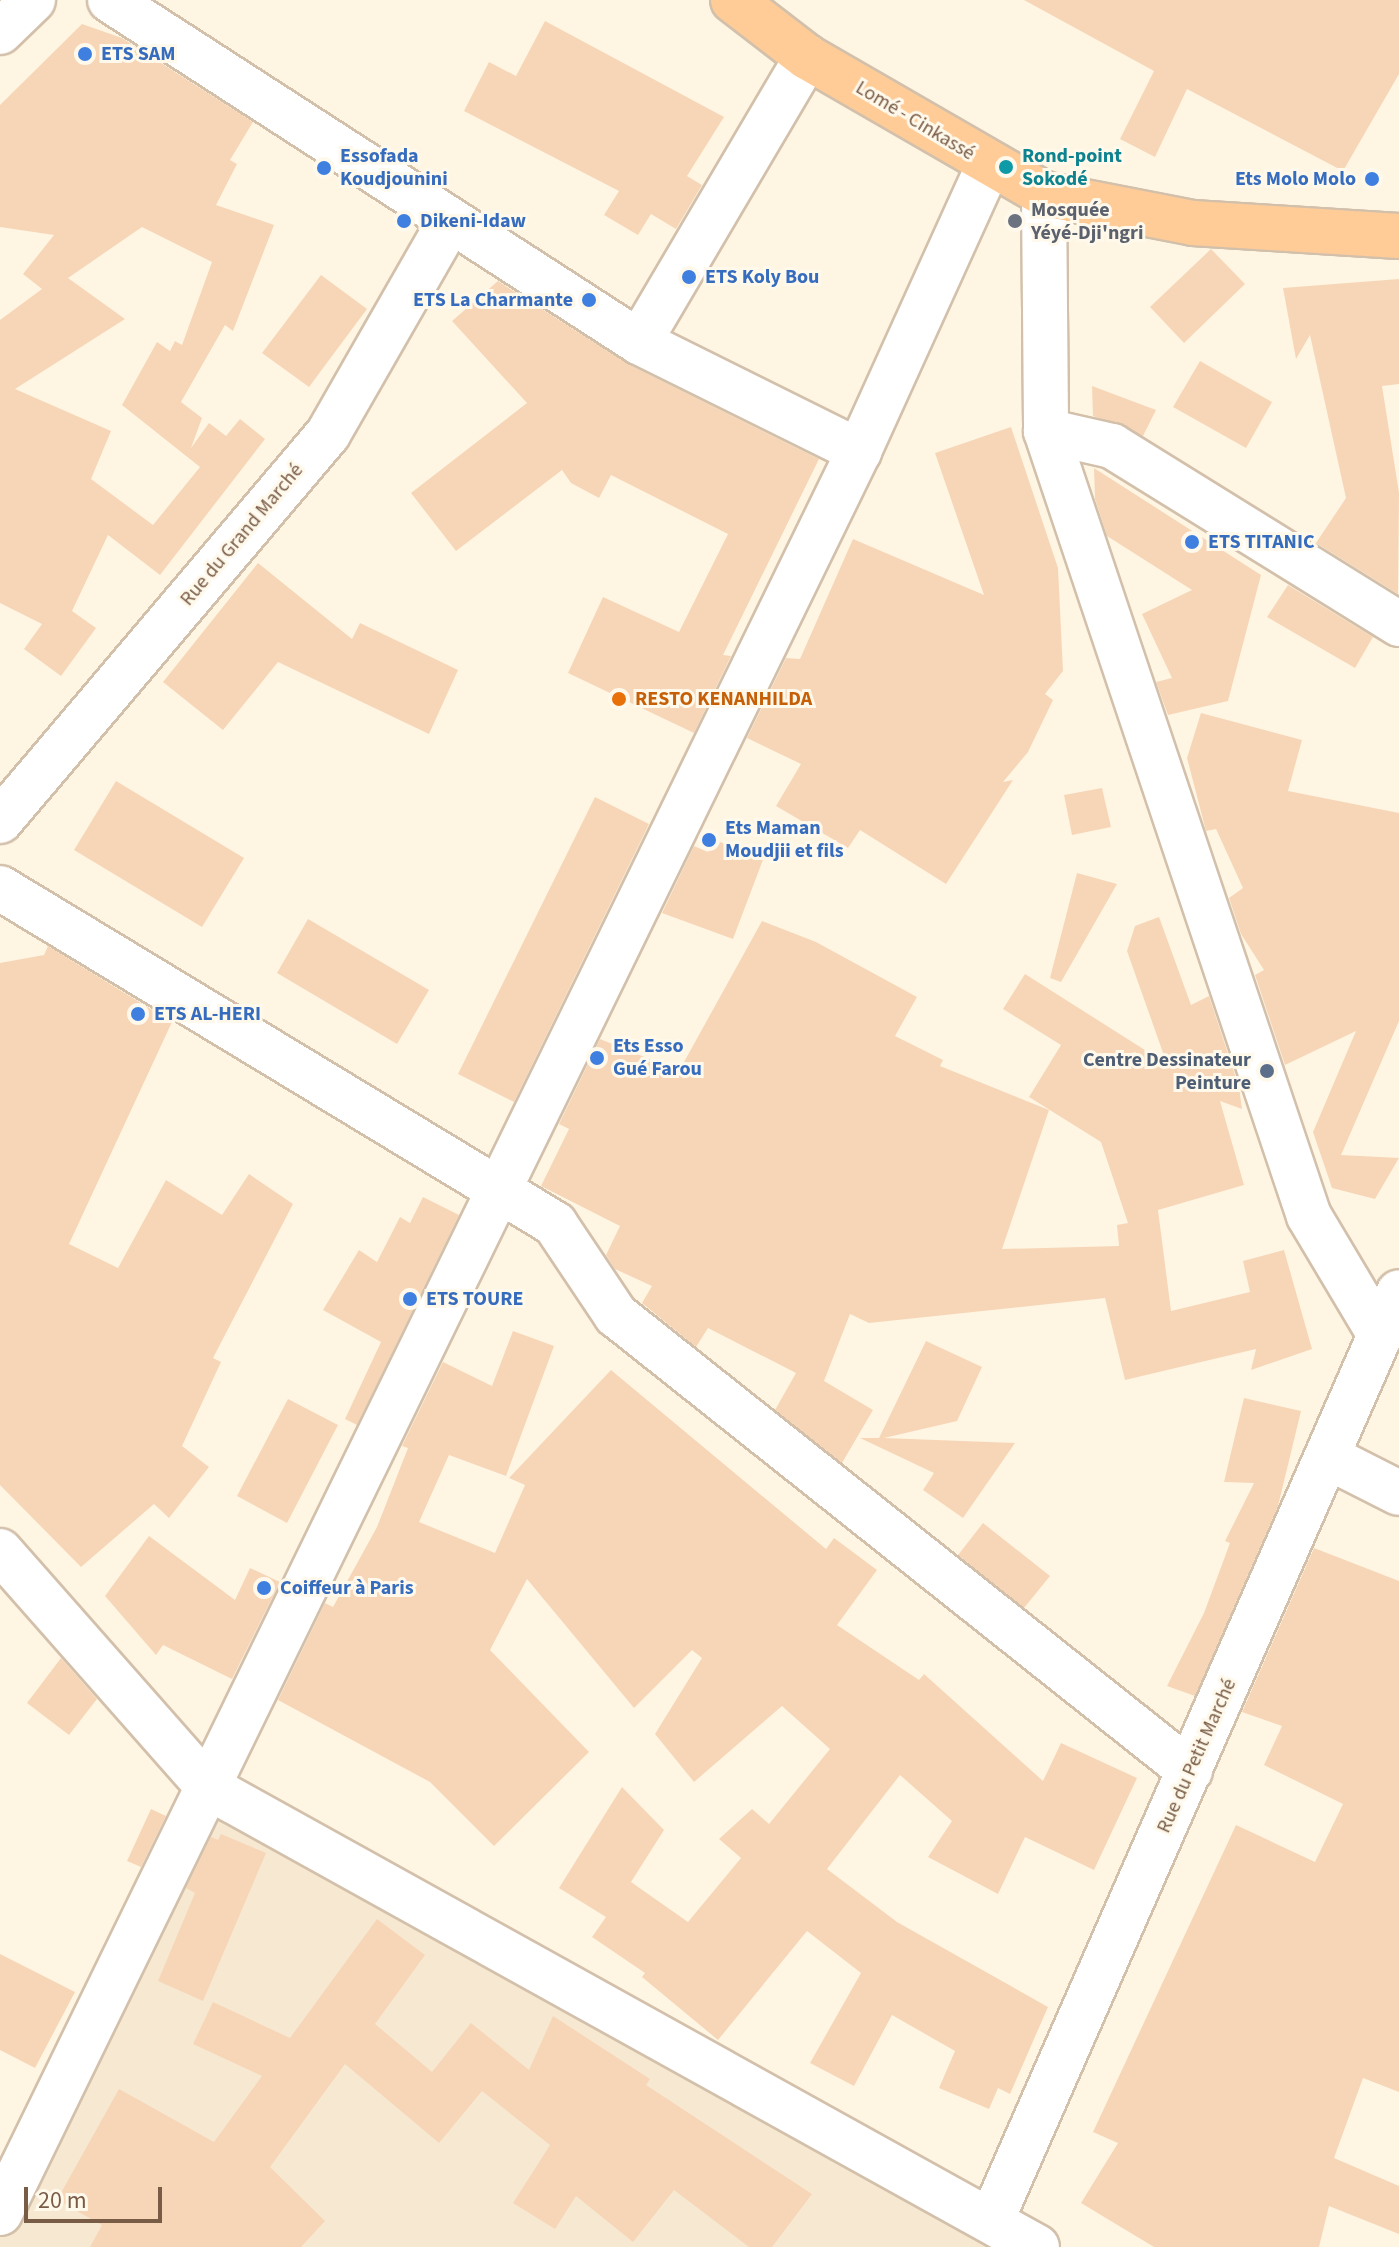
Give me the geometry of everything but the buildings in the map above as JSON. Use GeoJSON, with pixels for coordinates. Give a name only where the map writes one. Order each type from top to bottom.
{"type":"FeatureCollection","features":[{"type":"Feature","properties":{"kind":"highway","name":"Lomé - Cinkassé"},"geometry":{"type":"LineString","coordinates":[[733,0],[807,57],[989,165],[1044,194],[1193,223],[1399,236]]}},
{"type":"Feature","properties":{"kind":"street"},"geometry":{"type":"LineString","coordinates":[[0,32],[33,0]]}},
{"type":"Feature","properties":{"kind":"street"},"geometry":{"type":"LineString","coordinates":[[110,0],[449,223],[639,342],[859,451]]}},
{"type":"Feature","properties":{"kind":"street"},"geometry":{"type":"LineString","coordinates":[[639,342],[807,57]]}},
{"type":"Feature","properties":{"kind":"street"},"geometry":{"type":"LineString","coordinates":[[0,2213],[859,451],[989,165]]}},
{"type":"Feature","properties":{"kind":"street"},"geometry":{"type":"LineString","coordinates":[[1044,194],[1046,431],[1309,1216],[1380,1335]]}},
{"type":"Feature","properties":{"kind":"street","name":"Rue du Grand Marché"},"geometry":{"type":"LineString","coordinates":[[0,821],[328,434],[449,223]]}},
{"type":"Feature","properties":{"kind":"street"},"geometry":{"type":"LineString","coordinates":[[1046,431],[1112,446],[1399,624]]}},
{"type":"Feature","properties":{"kind":"street"},"geometry":{"type":"LineString","coordinates":[[0,888],[500,1187],[555,1224],[616,1315],[1190,1771]]}},
{"type":"Feature","properties":{"kind":"street","name":"Rue du Petit Marché"},"geometry":{"type":"LineString","coordinates":[[992,2219],[1330,1458],[1399,1292]]}},
{"type":"Feature","properties":{"kind":"street"},"geometry":{"type":"LineString","coordinates":[[1330,1458],[1399,1493]]}},
{"type":"Feature","properties":{"kind":"street"},"geometry":{"type":"LineString","coordinates":[[0,1551],[208,1787],[992,2219],[1037,2247]]}},
{"type":"Feature","properties":{"kind":"shaded area"},"geometry":{"type":"Polygon","coordinates":[[[212,1804],[1013,2247],[0,2247],[0,2235],[212,1804]]]}},
{"type":"Feature","properties":{"kind":"place","name":"ETS SAM"},"geometry":{"type":"Point","coordinates":[85,54]}},
{"type":"Feature","properties":{"kind":"place","name":"Rond-point Sokodé"},"geometry":{"type":"Point","coordinates":[1006,167]}},
{"type":"Feature","properties":{"kind":"place","name":"Essofada Koudjounini"},"geometry":{"type":"Point","coordinates":[324,168]}},
{"type":"Feature","properties":{"kind":"place","name":"Ets Molo Molo"},"geometry":{"type":"Point","coordinates":[1372,179]}},
{"type":"Feature","properties":{"kind":"place","name":"Dikeni-Idaw"},"geometry":{"type":"Point","coordinates":[404,221]}},
{"type":"Feature","properties":{"kind":"place","name":"Mosquée Yéyé-Dji'ngri"},"geometry":{"type":"Point","coordinates":[1015,221]}},
{"type":"Feature","properties":{"kind":"place","name":"ETS Koly Bou"},"geometry":{"type":"Point","coordinates":[689,277]}},
{"type":"Feature","properties":{"kind":"place","name":"ETS La Charmante"},"geometry":{"type":"Point","coordinates":[589,300]}},
{"type":"Feature","properties":{"kind":"place","name":"ETS TITANIC"},"geometry":{"type":"Point","coordinates":[1192,542]}},
{"type":"Feature","properties":{"kind":"place","name":"RESTO KENANHILDA"},"geometry":{"type":"Point","coordinates":[619,699]}},
{"type":"Feature","properties":{"kind":"place","name":"Ets Maman Moudjii et fils"},"geometry":{"type":"Point","coordinates":[709,840]}},
{"type":"Feature","properties":{"kind":"place","name":"ETS AL-HERI"},"geometry":{"type":"Point","coordinates":[138,1014]}},
{"type":"Feature","properties":{"kind":"place","name":"Ets Esso Gué Farou"},"geometry":{"type":"Point","coordinates":[597,1058]}},
{"type":"Feature","properties":{"kind":"place","name":"Centre Dessinateur Peinture"},"geometry":{"type":"Point","coordinates":[1267,1071]}},
{"type":"Feature","properties":{"kind":"place","name":"ETS TOURE"},"geometry":{"type":"Point","coordinates":[410,1299]}},
{"type":"Feature","properties":{"kind":"place","name":"Coiffeur à Paris"},"geometry":{"type":"Point","coordinates":[264,1588]}}]}
